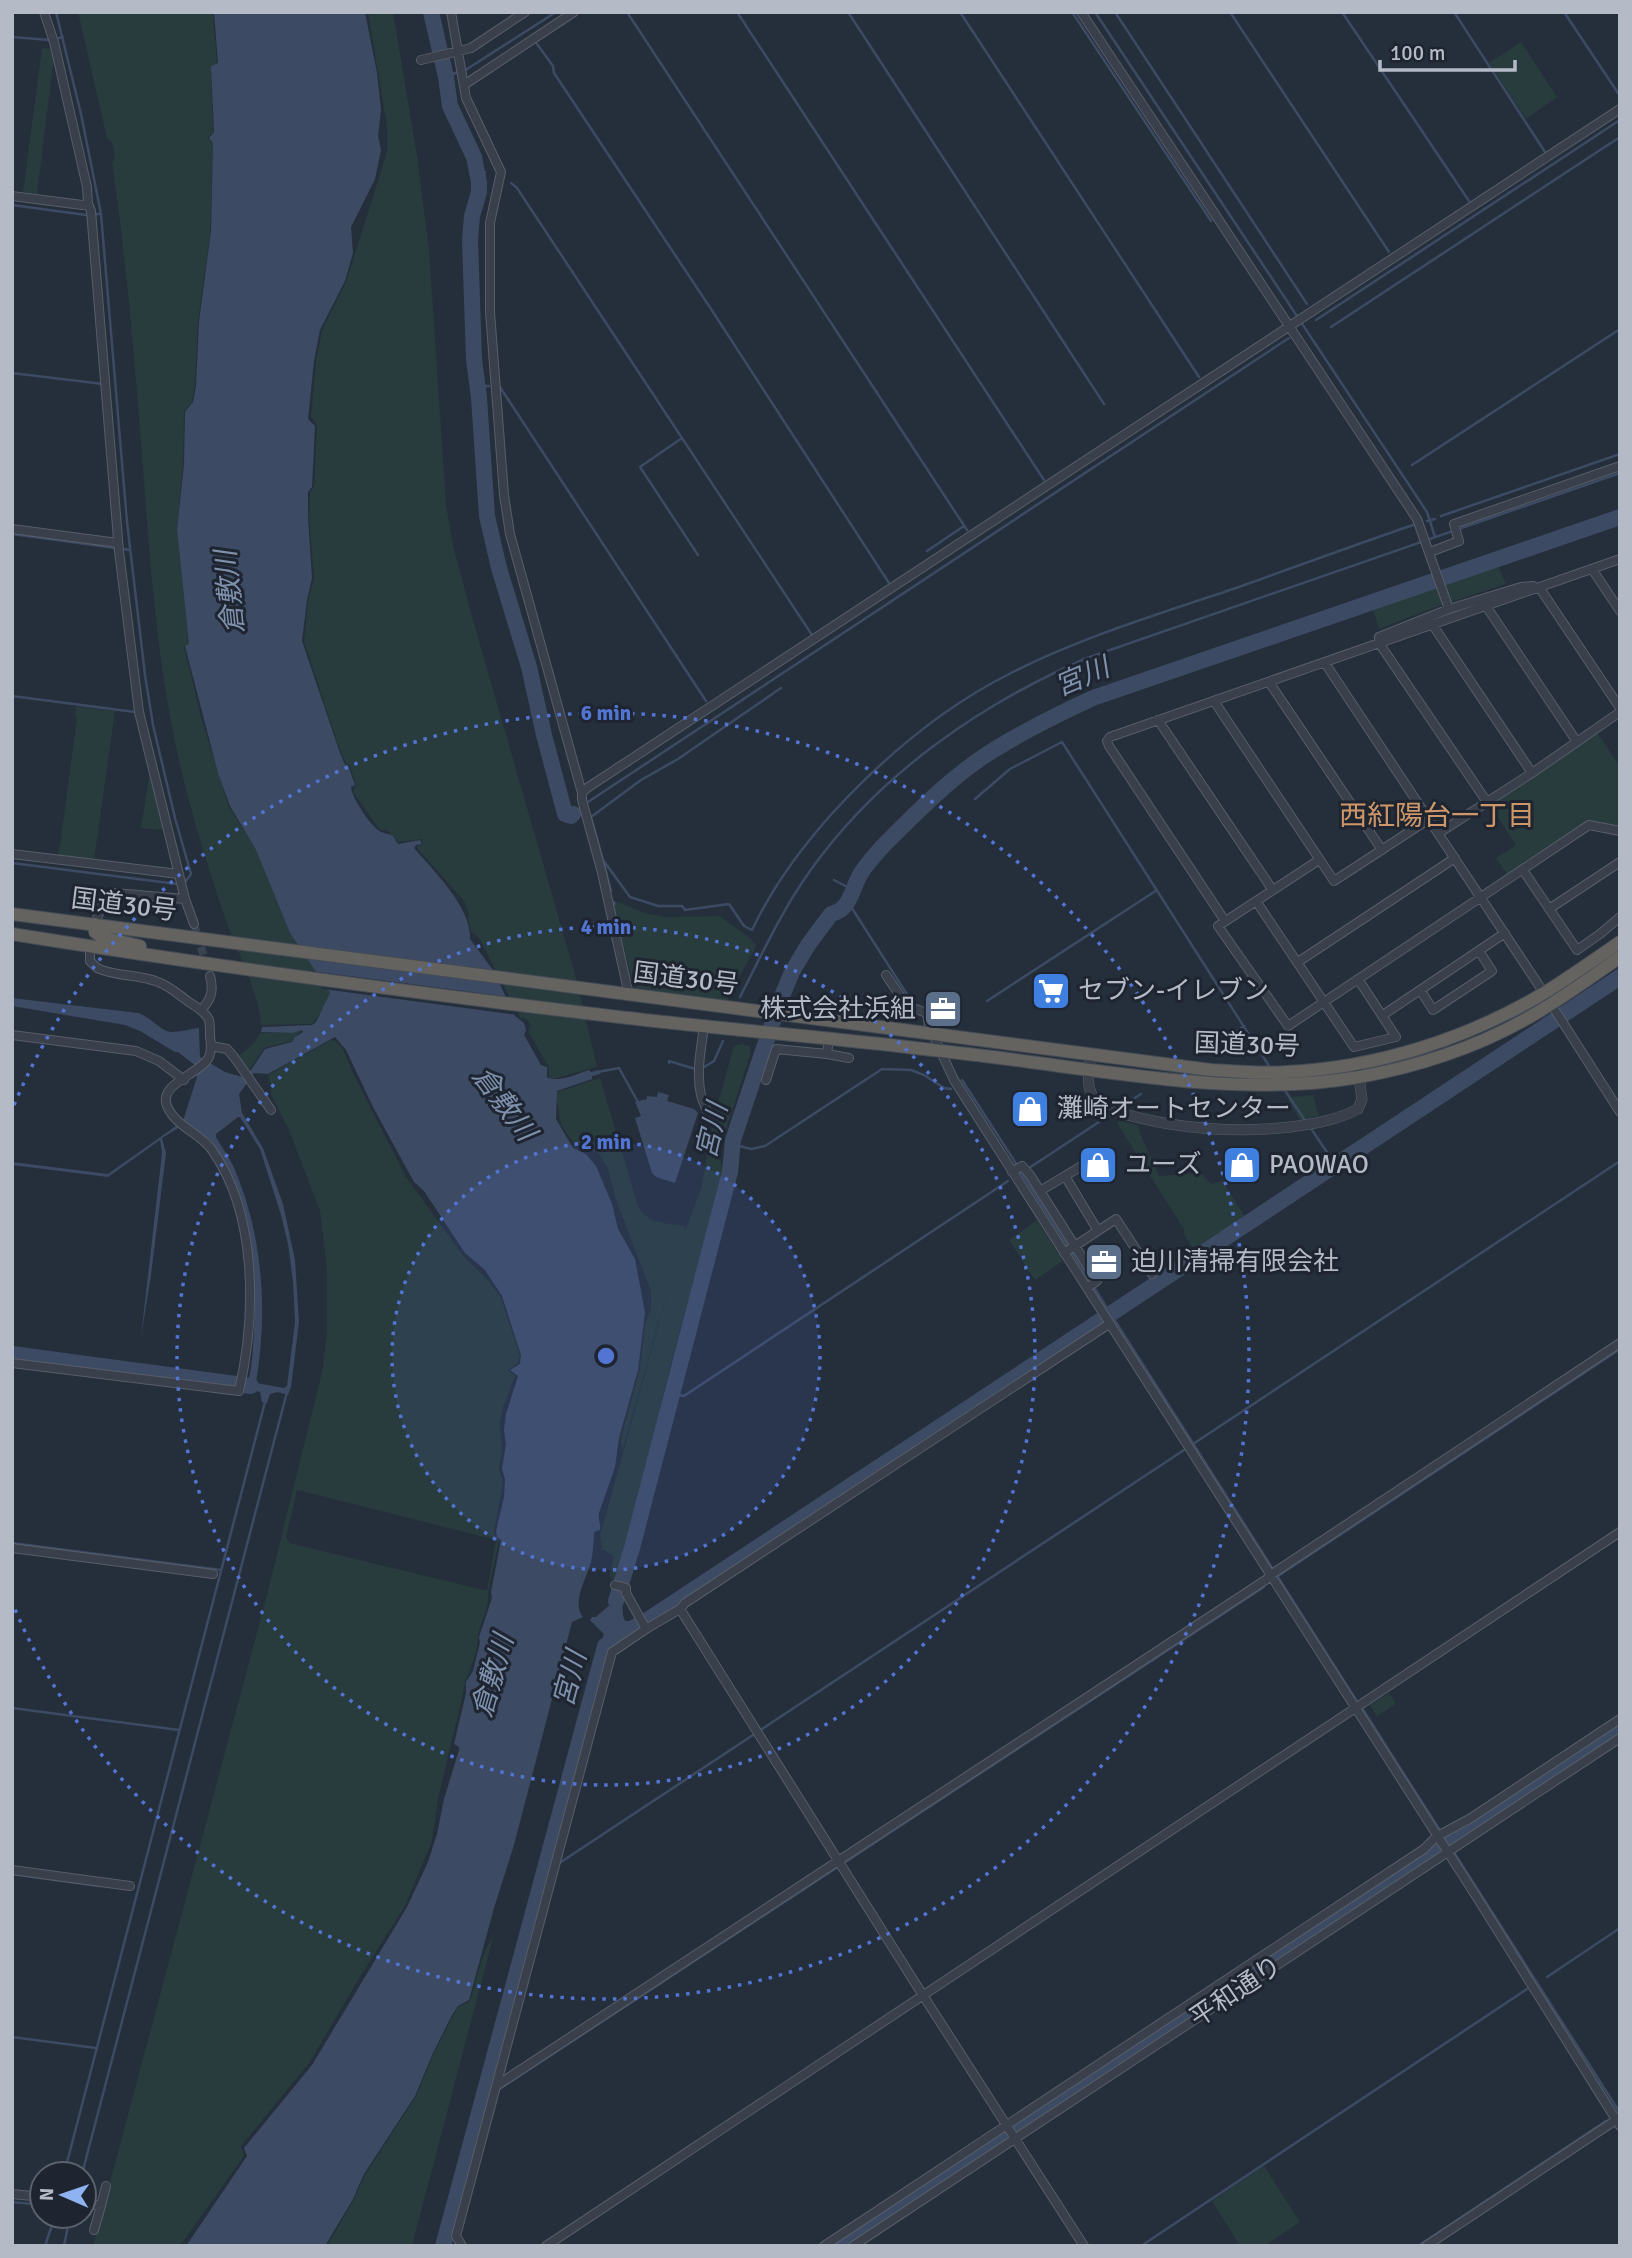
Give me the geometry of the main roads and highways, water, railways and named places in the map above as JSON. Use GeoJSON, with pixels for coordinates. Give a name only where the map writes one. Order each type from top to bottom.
{"type":"FeatureCollection","features":[{"type":"Feature","properties":{"kind":"highway","name":"国道30号"},"geometry":{"type":"LineString","coordinates":[[12,915],[1091,1055],[1247,1072],[1394,1069],[1458,1050],[1520,1022],[1557,1013],[1620,957]]}},
{"type":"Feature","properties":{"kind":"highway"},"geometry":{"type":"LineString","coordinates":[[12,915],[84,932],[90,937],[90,946]]}},
{"type":"Feature","properties":{"kind":"highway"},"geometry":{"type":"LineString","coordinates":[[95,924],[95,932],[101,937],[201,963]]}},
{"type":"Feature","properties":{"kind":"highway","name":"国道30号"},"geometry":{"type":"LineString","coordinates":[[12,934],[201,963],[594,1014],[1161,1079],[1247,1085],[1286,1085],[1358,1070],[1461,1033],[1544,993],[1620,942]]}},
{"type":"Feature","properties":{"kind":"highway"},"geometry":{"type":"LineString","coordinates":[[829,1039],[831,1021]]}},
{"type":"Feature","properties":{"kind":"water","name":"倉敷川"},"geometry":{"type":"Polygon","coordinates":[[[214,12],[365,12],[377,73],[381,110],[378,136],[381,150],[375,179],[351,227],[353,253],[345,281],[320,330],[314,361],[308,419],[315,426],[312,487],[308,492],[312,578],[302,641],[340,753],[345,765],[348,765],[355,785],[351,787],[352,792],[366,816],[378,830],[393,836],[398,844],[420,840],[422,844],[414,848],[458,902],[469,927],[470,939],[493,970],[515,1016],[524,1023],[524,1035],[541,1065],[547,1067],[547,1077],[563,1078],[589,1070],[599,1070],[600,1074],[592,1076],[592,1079],[557,1091],[556,1119],[573,1148],[586,1154],[596,1166],[612,1204],[618,1229],[635,1259],[645,1312],[638,1370],[619,1438],[615,1467],[599,1513],[600,1530],[594,1532],[591,1562],[579,1597],[583,1617],[572,1622],[514,1845],[469,2000],[458,2006],[452,2015],[415,2096],[364,2174],[353,2199],[325,2246],[186,2246],[247,2156],[244,2148],[312,2065],[407,1907],[428,1862],[459,1750],[454,1744],[466,1682],[473,1671],[479,1637],[492,1598],[501,1540],[496,1531],[504,1497],[504,1430],[518,1376],[510,1370],[520,1364],[521,1355],[502,1296],[485,1270],[465,1253],[424,1191],[414,1182],[374,1109],[346,1050],[335,1037],[268,1074],[254,1073],[246,1080],[247,1083],[239,1094],[242,1113],[263,1148],[283,1204],[295,1260],[299,1322],[288,1395],[278,1392],[270,1394],[267,1403],[262,1402],[260,1392],[247,1388],[252,1359],[255,1305],[249,1231],[236,1184],[225,1162],[206,1137],[185,1124],[162,1138],[166,1153],[141,1337],[162,1153],[160,1140],[108,1177],[12,1165],[12,1162],[108,1174],[183,1121],[197,1077],[196,1066],[178,1052],[140,1031],[125,1025],[12,1006],[12,998],[138,1013],[171,1032],[199,1028],[200,1057],[225,1072],[242,1077],[251,1070],[265,1049],[292,1042],[303,1032],[261,1032],[262,1027],[312,1025],[330,993],[290,933],[256,850],[230,806],[218,773],[185,646],[189,644],[177,530],[184,464],[185,412],[193,402],[196,386],[199,322],[211,231],[213,143],[209,138],[214,132],[211,66],[218,63],[214,12]],[[240,1117],[216,1134],[216,1137],[233,1166],[244,1195],[257,1248],[262,1329],[256,1383],[284,1388],[287,1386],[295,1322],[288,1244],[260,1149],[240,1117]]]}},
{"type":"Feature","properties":{"kind":"water"},"geometry":{"type":"Polygon","coordinates":[[[658,1092],[669,1095],[667,1101],[694,1109],[698,1113],[675,1183],[652,1173],[635,1118],[641,1116],[635,1102],[647,1099],[647,1096],[657,1097],[658,1092]]]}},
{"type":"Feature","properties":{"kind":"water"},"geometry":{"type":"Polygon","coordinates":[[[615,1588],[621,1589],[625,1621],[637,1622],[642,1629],[610,1649],[605,1666],[594,1663],[604,1634],[590,1620],[613,1602],[615,1588]]]}},
{"type":"Feature","properties":{"kind":"waterway"},"geometry":{"type":"LineString","coordinates":[[12,863],[177,884],[185,882],[191,874],[153,725],[145,675],[127,522],[101,214],[81,114],[56,12]]}},
{"type":"Feature","properties":{"kind":"waterway"},"geometry":{"type":"LineString","coordinates":[[431,12],[450,106],[474,157],[479,182],[470,240],[474,359],[487,516],[499,568],[529,667],[565,814],[573,814]]}},
{"type":"Feature","properties":{"kind":"waterway"},"geometry":{"type":"LineString","coordinates":[[464,71],[556,12]]}},
{"type":"Feature","properties":{"kind":"waterway"},"geometry":{"type":"LineString","coordinates":[[627,12],[967,530]]}},
{"type":"Feature","properties":{"kind":"waterway"},"geometry":{"type":"LineString","coordinates":[[737,12],[1044,480]]}},
{"type":"Feature","properties":{"kind":"waterway"},"geometry":{"type":"LineString","coordinates":[[848,12],[1104,404]]}},
{"type":"Feature","properties":{"kind":"waterway"},"geometry":{"type":"LineString","coordinates":[[960,12],[1199,377]]}},
{"type":"Feature","properties":{"kind":"waterway"},"geometry":{"type":"LineString","coordinates":[[1072,12],[1211,221]]}},
{"type":"Feature","properties":{"kind":"waterway"},"geometry":{"type":"LineString","coordinates":[[1095,12],[1427,512],[1435,537]]}},
{"type":"Feature","properties":{"kind":"waterway"},"geometry":{"type":"LineString","coordinates":[[1115,12],[1307,304]]}},
{"type":"Feature","properties":{"kind":"waterway"},"geometry":{"type":"LineString","coordinates":[[1230,12],[1389,252]]}},
{"type":"Feature","properties":{"kind":"waterway"},"geometry":{"type":"LineString","coordinates":[[1342,12],[1469,201]]}},
{"type":"Feature","properties":{"kind":"waterway"},"geometry":{"type":"LineString","coordinates":[[1454,12],[1545,152]]}},
{"type":"Feature","properties":{"kind":"waterway"},"geometry":{"type":"LineString","coordinates":[[1564,12],[1620,96]]}},
{"type":"Feature","properties":{"kind":"waterway"},"geometry":{"type":"LineString","coordinates":[[12,37],[50,40],[63,37]]}},
{"type":"Feature","properties":{"kind":"waterway"},"geometry":{"type":"LineString","coordinates":[[537,44],[889,583]]}},
{"type":"Feature","properties":{"kind":"waterway"},"geometry":{"type":"LineString","coordinates":[[446,77],[458,72]]}},
{"type":"Feature","properties":{"kind":"waterway"},"geometry":{"type":"LineString","coordinates":[[1316,320],[1620,120]]}},
{"type":"Feature","properties":{"kind":"waterway"},"geometry":{"type":"LineString","coordinates":[[1331,327],[1620,137]]}},
{"type":"Feature","properties":{"kind":"waterway"},"geometry":{"type":"LineString","coordinates":[[478,172],[485,172]]}},
{"type":"Feature","properties":{"kind":"waterway"},"geometry":{"type":"LineString","coordinates":[[511,183],[517,188],[812,635]]}},
{"type":"Feature","properties":{"kind":"waterway"},"geometry":{"type":"LineString","coordinates":[[12,205],[86,215],[99,214]]}},
{"type":"Feature","properties":{"kind":"waterway"},"geometry":{"type":"LineString","coordinates":[[1412,465],[1620,329]]}},
{"type":"Feature","properties":{"kind":"waterway"},"geometry":{"type":"LineString","coordinates":[[588,802],[1289,338]]}},
{"type":"Feature","properties":{"kind":"waterway"},"geometry":{"type":"LineString","coordinates":[[12,373],[103,384]]}},
{"type":"Feature","properties":{"kind":"waterway"},"geometry":{"type":"LineString","coordinates":[[477,386],[489,386]]}},
{"type":"Feature","properties":{"kind":"waterway"},"geometry":{"type":"LineString","coordinates":[[500,387],[706,701]]}},
{"type":"Feature","properties":{"kind":"waterway"},"geometry":{"type":"LineString","coordinates":[[682,438],[640,467],[698,555]]}},
{"type":"Feature","properties":{"kind":"waterway"},"geometry":{"type":"LineString","coordinates":[[1441,516],[1620,454]]}},
{"type":"Feature","properties":{"kind":"waterway"},"geometry":{"type":"LineString","coordinates":[[740,997],[790,901],[837,836],[899,774],[970,720],[1008,697],[1087,658],[1620,473]]}},
{"type":"Feature","properties":{"kind":"waterway","name":"宮川"},"geometry":{"type":"LineString","coordinates":[[616,1601],[730,1172],[733,1140],[779,1003],[792,972],[808,945],[831,914],[838,912],[847,903],[861,873],[881,848],[941,790],[980,759],[1035,726],[1093,698],[1620,517]]}},
{"type":"Feature","properties":{"kind":"waterway"},"geometry":{"type":"LineString","coordinates":[[1427,521],[1435,519]]}},
{"type":"Feature","properties":{"kind":"waterway"},"geometry":{"type":"LineString","coordinates":[[781,688],[678,759],[641,780],[591,817],[603,860],[630,897],[658,906],[682,906],[685,910],[729,904],[744,926],[752,930],[773,892],[829,817],[862,782],[898,750],[973,694],[1011,673],[1095,636],[1413,525]]}},
{"type":"Feature","properties":{"kind":"waterway"},"geometry":{"type":"LineString","coordinates":[[927,551],[964,526]]}},
{"type":"Feature","properties":{"kind":"waterway"},"geometry":{"type":"LineString","coordinates":[[12,534],[130,550]]}},
{"type":"Feature","properties":{"kind":"waterway"},"geometry":{"type":"LineString","coordinates":[[12,696],[135,712]]}},
{"type":"Feature","properties":{"kind":"waterway"},"geometry":{"type":"LineString","coordinates":[[975,799],[1010,769],[1062,742],[1271,1069]]}},
{"type":"Feature","properties":{"kind":"waterway"},"geometry":{"type":"LineString","coordinates":[[573,814],[580,808]]}},
{"type":"Feature","properties":{"kind":"waterway"},"geometry":{"type":"LineString","coordinates":[[604,864],[611,891]]}},
{"type":"Feature","properties":{"kind":"waterway"},"geometry":{"type":"LineString","coordinates":[[834,880],[853,890]]}},
{"type":"Feature","properties":{"kind":"waterway"},"geometry":{"type":"LineString","coordinates":[[987,1001],[1157,890]]}},
{"type":"Feature","properties":{"kind":"waterway"},"geometry":{"type":"LineString","coordinates":[[848,902],[910,999]]}},
{"type":"Feature","properties":{"kind":"waterway"},"geometry":{"type":"LineString","coordinates":[[627,1631],[1620,977]]}},
{"type":"Feature","properties":{"kind":"waterway"},"geometry":{"type":"LineString","coordinates":[[1204,1052],[1244,1026]]}},
{"type":"Feature","properties":{"kind":"waterway"},"geometry":{"type":"LineString","coordinates":[[704,1067],[714,1061],[723,1041]]}},
{"type":"Feature","properties":{"kind":"waterway"},"geometry":{"type":"LineString","coordinates":[[669,1063],[695,1069]]}},
{"type":"Feature","properties":{"kind":"waterway"},"geometry":{"type":"LineString","coordinates":[[598,1072],[619,1068],[639,1104]]}},
{"type":"Feature","properties":{"kind":"waterway"},"geometry":{"type":"LineString","coordinates":[[732,1144],[751,1149],[765,1146],[882,1069],[911,1070],[944,1088],[951,1089]]}},
{"type":"Feature","properties":{"kind":"waterway"},"geometry":{"type":"LineString","coordinates":[[962,1080],[1017,1165]]}},
{"type":"Feature","properties":{"kind":"waterway"},"geometry":{"type":"LineString","coordinates":[[1284,1089],[1306,1122]]}},
{"type":"Feature","properties":{"kind":"waterway"},"geometry":{"type":"LineString","coordinates":[[1119,1108],[1141,1094]]}},
{"type":"Feature","properties":{"kind":"waterway"},"geometry":{"type":"LineString","coordinates":[[1029,1168],[1111,1114]]}},
{"type":"Feature","properties":{"kind":"waterway"},"geometry":{"type":"LineString","coordinates":[[1310,1127],[1335,1164]]}},
{"type":"Feature","properties":{"kind":"waterway"},"geometry":{"type":"LineString","coordinates":[[1193,1444],[1620,1161]]}},
{"type":"Feature","properties":{"kind":"waterway"},"geometry":{"type":"LineString","coordinates":[[1020,1171],[1358,1703]]}},
{"type":"Feature","properties":{"kind":"waterway"},"geometry":{"type":"LineString","coordinates":[[671,1393],[684,1396],[1008,1181]]}},
{"type":"Feature","properties":{"kind":"waterway"},"geometry":{"type":"LineString","coordinates":[[1278,1576],[1620,1349]]}},
{"type":"Feature","properties":{"kind":"waterway"},"geometry":{"type":"LineString","coordinates":[[12,1354],[251,1386]]}},
{"type":"Feature","properties":{"kind":"waterway"},"geometry":{"type":"LineString","coordinates":[[86,2160],[287,1392]]}},
{"type":"Feature","properties":{"kind":"waterway"},"geometry":{"type":"LineString","coordinates":[[68,2160],[265,1402]]}},
{"type":"Feature","properties":{"kind":"waterway"},"geometry":{"type":"LineString","coordinates":[[558,1864],[1184,1450]]}},
{"type":"Feature","properties":{"kind":"waterway"},"geometry":{"type":"LineString","coordinates":[[1608,1544],[1620,1537]]}},
{"type":"Feature","properties":{"kind":"waterway"},"geometry":{"type":"LineString","coordinates":[[12,1543],[221,1570]]}},
{"type":"Feature","properties":{"kind":"waterway"},"geometry":{"type":"LineString","coordinates":[[498,2090],[1264,1587]]}},
{"type":"Feature","properties":{"kind":"waterway","name":"宮川"},"geometry":{"type":"LineString","coordinates":[[443,2246],[605,1646]]}},
{"type":"Feature","properties":{"kind":"waterway"},"geometry":{"type":"LineString","coordinates":[[12,1708],[179,1730]]}},
{"type":"Feature","properties":{"kind":"waterway"},"geometry":{"type":"LineString","coordinates":[[1362,1708],[1620,2113]]}},
{"type":"Feature","properties":{"kind":"waterway"},"geometry":{"type":"LineString","coordinates":[[839,2246],[1620,1728]]}},
{"type":"Feature","properties":{"kind":"waterway","name":"宮川"},"geometry":{"type":"LineString","coordinates":[[543,1873],[553,1868]]}},
{"type":"Feature","properties":{"kind":"waterway"},"geometry":{"type":"LineString","coordinates":[[12,1874],[99,1886]]}},
{"type":"Feature","properties":{"kind":"waterway"},"geometry":{"type":"LineString","coordinates":[[1547,1977],[1620,1928]]}},
{"type":"Feature","properties":{"kind":"waterway"},"geometry":{"type":"LineString","coordinates":[[1141,2246],[1527,1989]]}},
{"type":"Feature","properties":{"kind":"waterway"},"geometry":{"type":"LineString","coordinates":[[12,2037],[96,2048]]}},
{"type":"Feature","properties":{"kind":"waterway"},"geometry":{"type":"LineString","coordinates":[[1418,2246],[1606,2121]]}},
{"type":"Feature","properties":{"kind":"waterway"},"geometry":{"type":"LineString","coordinates":[[12,2202],[28,2204]]}},
{"type":"Feature","properties":{"kind":"waterway"},"geometry":{"type":"LineString","coordinates":[[45,2246],[50,2230]]}},
{"type":"Feature","properties":{"kind":"waterway"},"geometry":{"type":"LineString","coordinates":[[64,2246],[67,2230]]}},
{"type":"Feature","properties":{"kind":"tunnel"},"geometry":{"type":"LineString","coordinates":[[194,924],[207,967]]}},
{"type":"Feature","properties":{"kind":"place","name":"セブン-イレブン"},"geometry":{"type":"Point","coordinates":[1051,991]}},
{"type":"Feature","properties":{"kind":"place","name":"株式会社浜組"},"geometry":{"type":"Point","coordinates":[943,1009]}},
{"type":"Feature","properties":{"kind":"place","name":"灘崎オートセンター"},"geometry":{"type":"Point","coordinates":[1030,1109]}},
{"type":"Feature","properties":{"kind":"place","name":"ユーズ"},"geometry":{"type":"Point","coordinates":[1098,1165]}},
{"type":"Feature","properties":{"kind":"place","name":"PAOWAO"},"geometry":{"type":"Point","coordinates":[1242,1165]}},
{"type":"Feature","properties":{"kind":"place","name":"迫川清掃有限会社"},"geometry":{"type":"Point","coordinates":[1104,1262]}},
{"type":"Feature","properties":{"kind":"district","name":"西紅陽台一丁目"},"geometry":{"type":"Point","coordinates":[1437,816]}}]}
